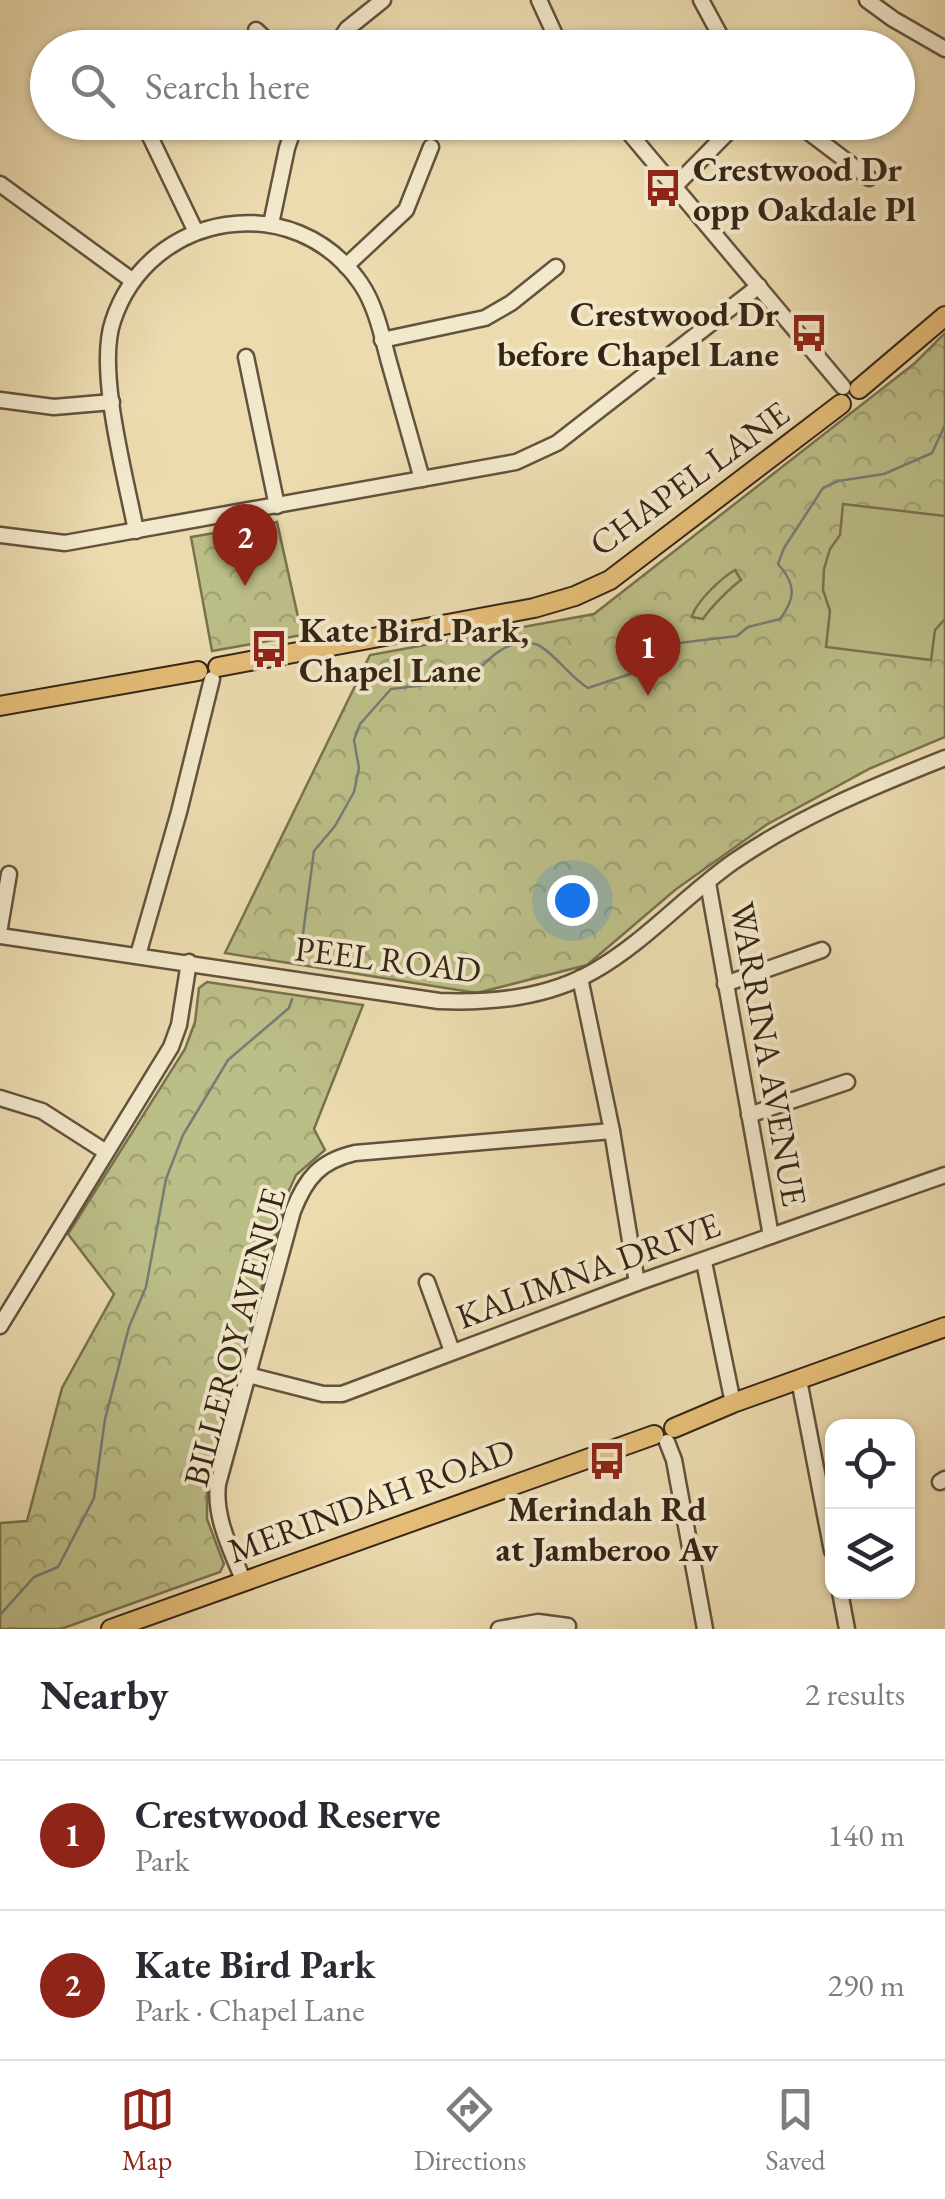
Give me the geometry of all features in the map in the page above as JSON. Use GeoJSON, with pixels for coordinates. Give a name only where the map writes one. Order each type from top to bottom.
{"type":"FeatureCollection","features":[{"type":"Feature","properties":{"kind":"main road","name":"CHAPEL LANE"},"geometry":{"type":"LineString","coordinates":[[0,706],[209,672],[534,608],[575,596],[631,566],[945,316]]}},
{"type":"Feature","properties":{"kind":"main road","name":"MERINDAH ROAD"},"geometry":{"type":"LineString","coordinates":[[110,1629],[665,1435],[733,1402],[945,1328]]}},
{"type":"Feature","properties":{"kind":"street"},"geometry":{"type":"LineString","coordinates":[[346,30],[383,0]]}},
{"type":"Feature","properties":{"kind":"street"},"geometry":{"type":"LineString","coordinates":[[539,0],[553,30]]}},
{"type":"Feature","properties":{"kind":"street"},"geometry":{"type":"LineString","coordinates":[[701,0],[717,30]]}},
{"type":"Feature","properties":{"kind":"street"},"geometry":{"type":"LineString","coordinates":[[867,0],[913,30]]}},
{"type":"Feature","properties":{"kind":"street"},"geometry":{"type":"LineString","coordinates":[[915,31],[944,46]]}},
{"type":"Feature","properties":{"kind":"street"},"geometry":{"type":"LineString","coordinates":[[153,140],[196,232]]}},
{"type":"Feature","properties":{"kind":"street"},"geometry":{"type":"LineString","coordinates":[[271,224],[290,140]]}},
{"type":"Feature","properties":{"kind":"street"},"geometry":{"type":"LineString","coordinates":[[635,140],[848,393]]}},
{"type":"Feature","properties":{"kind":"street"},"geometry":{"type":"LineString","coordinates":[[674,187],[720,140]]}},
{"type":"Feature","properties":{"kind":"street"},"geometry":{"type":"LineString","coordinates":[[818,140],[869,178]]}},
{"type":"Feature","properties":{"kind":"street"},"geometry":{"type":"LineString","coordinates":[[346,266],[406,210],[431,148]]}},
{"type":"Feature","properties":{"kind":"street"},"geometry":{"type":"LineString","coordinates":[[0,184],[133,281]]}},
{"type":"Feature","properties":{"kind":"street"},"geometry":{"type":"LineString","coordinates":[[136,531],[112,402],[108,352],[112,321],[133,281],[167,246],[196,232],[234,224],[271,224],[315,241],[346,266],[364,288],[422,479]]}},
{"type":"Feature","properties":{"kind":"street"},"geometry":{"type":"LineString","coordinates":[[382,340],[485,318],[511,303],[556,266]]}},
{"type":"Feature","properties":{"kind":"street"},"geometry":{"type":"LineString","coordinates":[[0,535],[65,544],[516,462],[557,442],[759,286]]}},
{"type":"Feature","properties":{"kind":"street"},"geometry":{"type":"LineString","coordinates":[[246,358],[277,506]]}},
{"type":"Feature","properties":{"kind":"street"},"geometry":{"type":"LineString","coordinates":[[0,400],[54,408],[112,402]]}},
{"type":"Feature","properties":{"kind":"street"},"geometry":{"type":"LineString","coordinates":[[138,956],[212,686],[209,672]]}},
{"type":"Feature","properties":{"kind":"street","name":"PEEL ROAD"},"geometry":{"type":"LineString","coordinates":[[0,936],[439,1001],[527,996],[599,968],[731,864],[803,819],[945,758]]}},
{"type":"Feature","properties":{"kind":"street"},"geometry":{"type":"LineString","coordinates":[[0,928],[8,874]]}},
{"type":"Feature","properties":{"kind":"street","name":"WARRINA AVENUE"},"geometry":{"type":"LineString","coordinates":[[708,883],[771,1236]]}},
{"type":"Feature","properties":{"kind":"street"},"geometry":{"type":"LineString","coordinates":[[725,984],[822,950]]}},
{"type":"Feature","properties":{"kind":"street"},"geometry":{"type":"LineString","coordinates":[[0,1326],[176,1036],[188,962]]}},
{"type":"Feature","properties":{"kind":"street"},"geometry":{"type":"LineString","coordinates":[[580,978],[612,1131],[637,1284]]}},
{"type":"Feature","properties":{"kind":"street"},"geometry":{"type":"LineString","coordinates":[[749,1115],[847,1082]]}},
{"type":"Feature","properties":{"kind":"street"},"geometry":{"type":"LineString","coordinates":[[0,1098],[42,1110],[106,1152]]}},
{"type":"Feature","properties":{"kind":"street","name":"BILLEROY AVENUE"},"geometry":{"type":"LineString","coordinates":[[243,1580],[216,1502],[218,1484],[293,1211],[312,1173],[324,1164],[355,1153],[612,1131]]}},
{"type":"Feature","properties":{"kind":"street","name":"KALIMNA DRIVE"},"geometry":{"type":"LineString","coordinates":[[248,1375],[323,1394],[342,1394],[945,1175]]}},
{"type":"Feature","properties":{"kind":"street"},"geometry":{"type":"LineString","coordinates":[[704,1262],[733,1402]]}},
{"type":"Feature","properties":{"kind":"street"},"geometry":{"type":"LineString","coordinates":[[427,1282],[452,1351]]}},
{"type":"Feature","properties":{"kind":"street"},"geometry":{"type":"LineString","coordinates":[[799,1380],[825,1515]]}},
{"type":"Feature","properties":{"kind":"street"},"geometry":{"type":"LineString","coordinates":[[665,1435],[674,1460],[705,1629]]}},
{"type":"Feature","properties":{"kind":"street"},"geometry":{"type":"LineString","coordinates":[[841,1599],[846,1629]]}},
{"type":"Feature","properties":{"kind":"street"},"geometry":{"type":"LineString","coordinates":[[498,1629],[538,1622],[568,1626]]}},
{"type":"Feature","properties":{"kind":"green space"},"geometry":{"type":"Polygon","coordinates":[[[945,333],[945,737],[871,768],[766,825],[675,890],[587,965],[477,993],[225,953],[370,655],[594,614],[915,363],[945,333]]]}},
{"type":"Feature","properties":{"kind":"green space"},"geometry":{"type":"Polygon","coordinates":[[[843,504],[945,516],[945,619],[935,630],[931,660],[826,647],[830,611],[823,590],[824,569],[830,549],[840,535],[843,504]]]}},
{"type":"Feature","properties":{"kind":"green space"},"geometry":{"type":"Polygon","coordinates":[[[277,522],[302,635],[212,651],[191,537],[277,522]]]}},
{"type":"Feature","properties":{"kind":"green space"},"geometry":{"type":"Polygon","coordinates":[[[735,570],[741,580],[703,619],[692,617],[709,591],[735,570]]]}},
{"type":"Feature","properties":{"kind":"green space"},"geometry":{"type":"Polygon","coordinates":[[[207,982],[363,1005],[314,1129],[325,1150],[296,1175],[286,1197],[207,1488],[207,1519],[224,1564],[220,1572],[61,1629],[0,1629],[0,1523],[27,1521],[62,1388],[114,1294],[68,1234],[185,1049],[195,1022],[199,988],[207,982]]]}},
{"type":"Feature","properties":{"kind":"waterway"},"geometry":{"type":"LineString","coordinates":[[300,956],[314,851],[335,826],[354,792],[359,768],[354,740],[360,724],[391,689],[469,680],[482,665],[517,643],[544,648],[588,688],[633,673],[679,643],[737,636],[748,627],[780,619],[792,591],[778,564],[823,488],[838,481],[884,474],[932,453],[945,425]]}},
{"type":"Feature","properties":{"kind":"waterway"},"geometry":{"type":"LineString","coordinates":[[0,1615],[34,1577],[58,1567],[94,1498],[105,1419],[129,1327],[146,1287],[166,1179],[183,1135],[228,1060],[289,1008],[292,999]]}},
{"type":"Feature","properties":{"kind":"place","name":"Crestwood Dr opp Oakdale Pl"},"geometry":{"type":"Point","coordinates":[663,188]}},
{"type":"Feature","properties":{"kind":"place","name":"Crestwood Dr before Chapel Lane"},"geometry":{"type":"Point","coordinates":[809,333]}},
{"type":"Feature","properties":{"kind":"place","name":"Kate Bird Park"},"geometry":{"type":"Point","coordinates":[245,586]}},
{"type":"Feature","properties":{"kind":"place","name":"Kate Bird Park, Chapel Lane"},"geometry":{"type":"Point","coordinates":[269,649]}},
{"type":"Feature","properties":{"kind":"place","name":"Crestwood Reserve"},"geometry":{"type":"Point","coordinates":[648,696]}},
{"type":"Feature","properties":{"kind":"place","name":"Merindah Rd at Jamberoo Av"},"geometry":{"type":"Point","coordinates":[607,1461]}}]}
